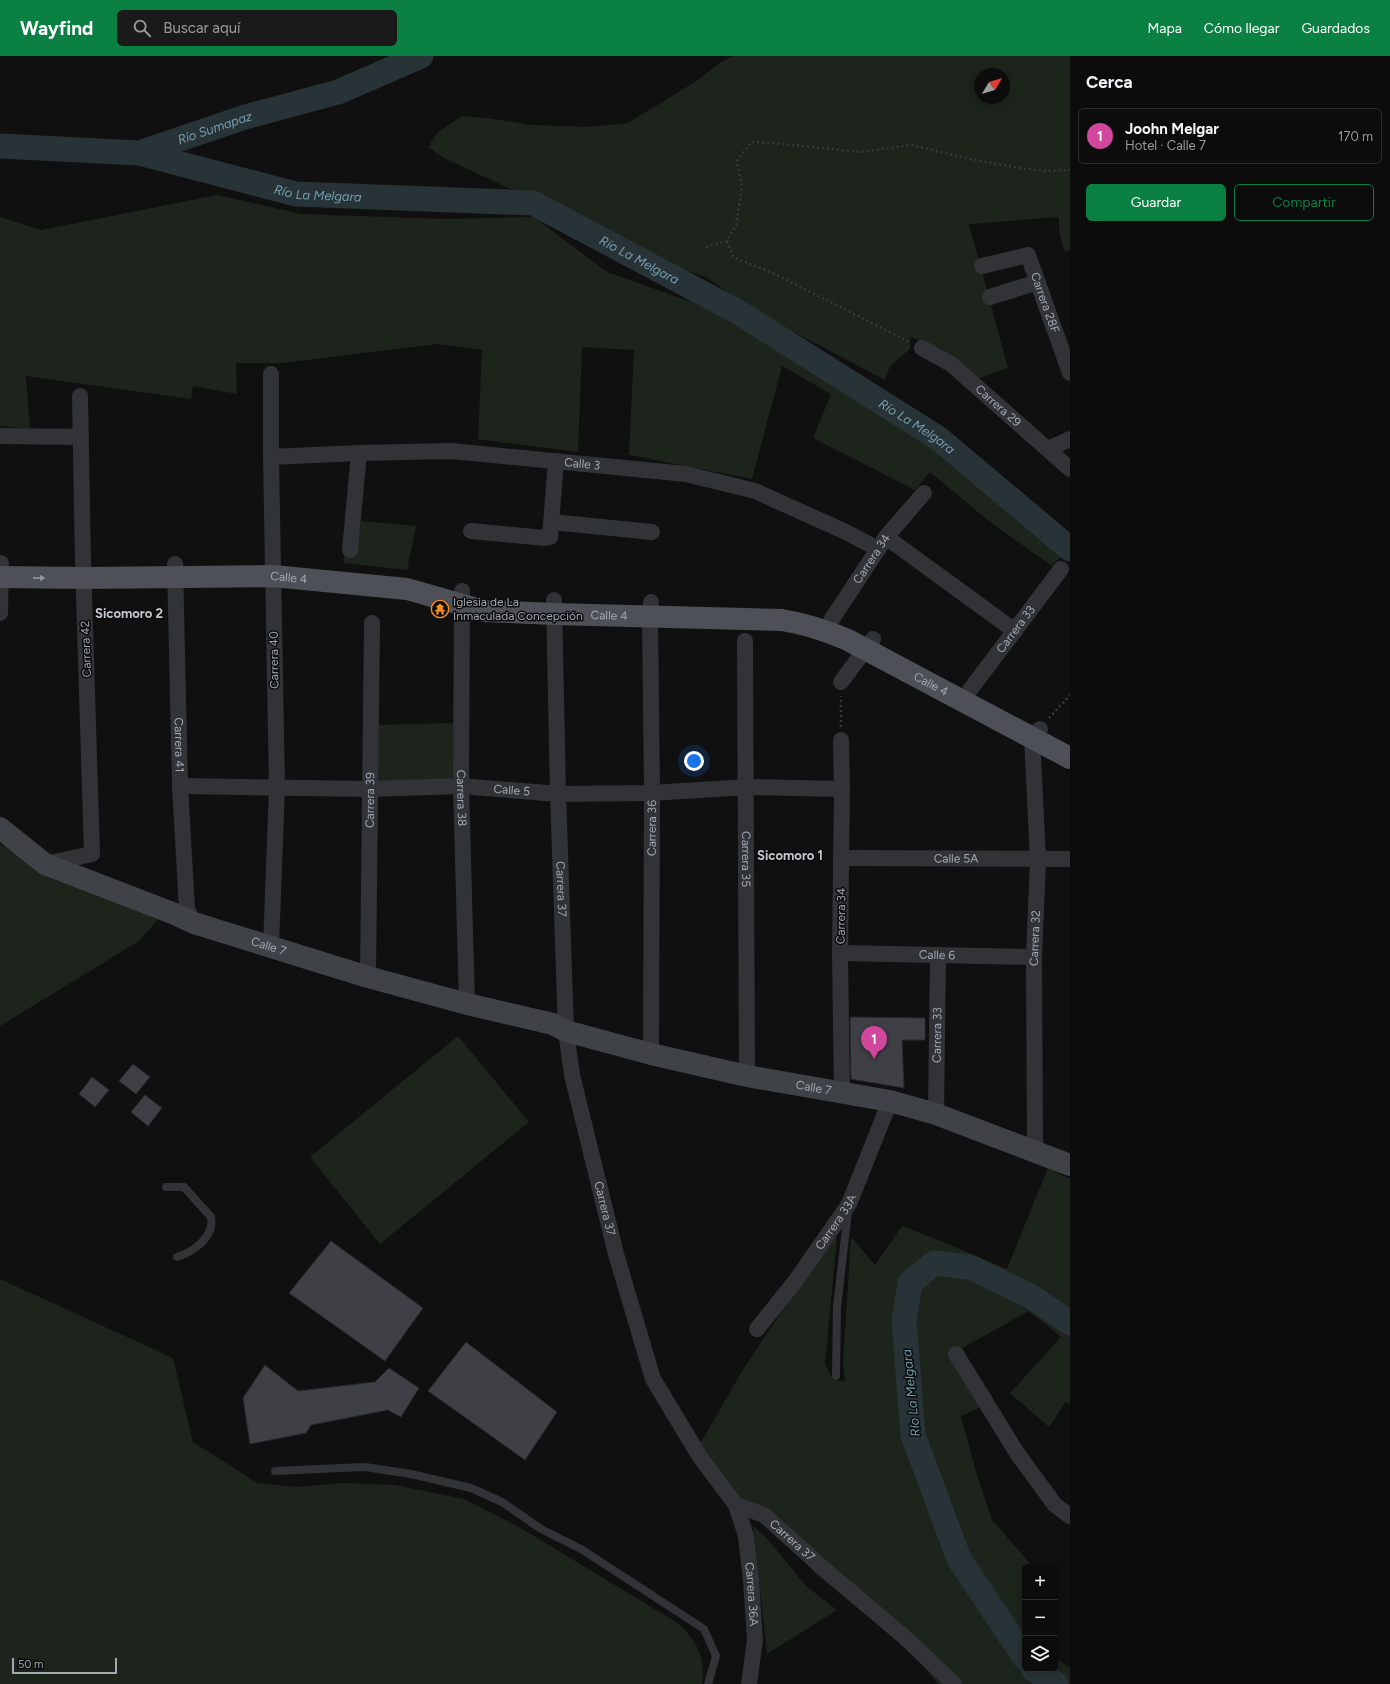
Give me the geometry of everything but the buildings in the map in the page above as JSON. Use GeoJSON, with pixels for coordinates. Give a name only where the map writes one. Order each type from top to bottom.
{"type":"FeatureCollection","features":[{"type":"Feature","properties":{"kind":"main road","name":"Calle 4"},"geometry":{"type":"LineString","coordinates":[[0,570],[273,570],[407,588],[461,598],[484,611],[554,607],[650,609],[829,625],[970,690],[1036,733],[1070,758]]}},
{"type":"Feature","properties":{"kind":"main road","name":"Calle 4"},"geometry":{"type":"LineString","coordinates":[[869,644],[1036,733],[1070,745]]}},
{"type":"Feature","properties":{"kind":"street","name":"Carrera 28F"},"geometry":{"type":"LineString","coordinates":[[982,266],[1028,255],[1070,373]]}},
{"type":"Feature","properties":{"kind":"street"},"geometry":{"type":"LineString","coordinates":[[990,297],[1038,282]]}},
{"type":"Feature","properties":{"kind":"street","name":"Carrera 29"},"geometry":{"type":"LineString","coordinates":[[922,348],[950,364],[1048,448],[1070,469]]}},
{"type":"Feature","properties":{"kind":"street","name":"Carrera 40"},"geometry":{"type":"LineString","coordinates":[[271,374],[271,457],[277,788],[271,946]]}},
{"type":"Feature","properties":{"kind":"street","name":"Carrera 42"},"geometry":{"type":"LineString","coordinates":[[45,864],[92,854],[80,396]]}},
{"type":"Feature","properties":{"kind":"street"},"geometry":{"type":"LineString","coordinates":[[0,436],[80,437]]}},
{"type":"Feature","properties":{"kind":"street"},"geometry":{"type":"LineString","coordinates":[[1048,448],[1070,439]]}},
{"type":"Feature","properties":{"kind":"street","name":"Calle 3"},"geometry":{"type":"LineString","coordinates":[[271,457],[358,452],[451,451],[686,474],[755,491],[846,532],[882,543],[1015,631]]}},
{"type":"Feature","properties":{"kind":"street"},"geometry":{"type":"LineString","coordinates":[[350,550],[358,452]]}},
{"type":"Feature","properties":{"kind":"street"},"geometry":{"type":"LineString","coordinates":[[471,531],[545,538],[550,537],[556,461]]}},
{"type":"Feature","properties":{"kind":"street","name":"Carrera 34"},"geometry":{"type":"LineString","coordinates":[[829,625],[882,543],[924,492]]}},
{"type":"Feature","properties":{"kind":"street"},"geometry":{"type":"LineString","coordinates":[[552,522],[652,532]]}},
{"type":"Feature","properties":{"kind":"street","name":"Carrera 33"},"geometry":{"type":"LineString","coordinates":[[970,690],[1061,569]]}},
{"type":"Feature","properties":{"kind":"street"},"geometry":{"type":"LineString","coordinates":[[0,570],[0,613]]}},
{"type":"Feature","properties":{"kind":"street","name":"Carrera 41"},"geometry":{"type":"LineString","coordinates":[[175,571],[180,786],[187,909],[194,923]]}},
{"type":"Feature","properties":{"kind":"street","name":"Carrera 38"},"geometry":{"type":"LineString","coordinates":[[461,598],[461,786],[467,1004]]}},
{"type":"Feature","properties":{"kind":"street","name":"Carrera 37"},"geometry":{"type":"LineString","coordinates":[[554,607],[562,1026],[572,1075],[616,1254],[653,1379],[700,1457],[736,1505],[764,1515],[824,1569],[908,1640],[954,1684]]}},
{"type":"Feature","properties":{"kind":"street","name":"Carrera 36"},"geometry":{"type":"LineString","coordinates":[[650,609],[652,793],[651,1050]]}},
{"type":"Feature","properties":{"kind":"street","name":"Carrera 39"},"geometry":{"type":"LineString","coordinates":[[368,976],[372,623]]}},
{"type":"Feature","properties":{"kind":"street","name":"Carrera 35"},"geometry":{"type":"LineString","coordinates":[[745,641],[747,1070]]}},
{"type":"Feature","properties":{"kind":"street"},"geometry":{"type":"LineString","coordinates":[[841,682],[869,644]]}},
{"type":"Feature","properties":{"kind":"street","name":"Carrera 32"},"geometry":{"type":"LineString","coordinates":[[1034,1145],[1034,958],[1038,860],[1036,733]]}},
{"type":"Feature","properties":{"kind":"street","name":"Carrera 34"},"geometry":{"type":"LineString","coordinates":[[841,740],[842,788],[840,953],[842,1087]]}},
{"type":"Feature","properties":{"kind":"street","name":"Calle 5"},"geometry":{"type":"LineString","coordinates":[[180,786],[369,789],[461,786],[558,794],[652,793],[746,787],[842,788]]}},
{"type":"Feature","properties":{"kind":"street","name":"Calle 7"},"geometry":{"type":"LineString","coordinates":[[0,828],[45,864],[175,914],[194,923],[368,976],[467,1004],[562,1026],[651,1050],[747,1070],[842,1087],[892,1091],[1034,1145],[1070,1154]]}},
{"type":"Feature","properties":{"kind":"street","name":"Calle 5A"},"geometry":{"type":"LineString","coordinates":[[841,858],[1070,859]]}},
{"type":"Feature","properties":{"kind":"street","name":"Calle 6"},"geometry":{"type":"LineString","coordinates":[[840,953],[1034,958]]}},
{"type":"Feature","properties":{"kind":"street","name":"Carrera 33"},"geometry":{"type":"LineString","coordinates":[[936,1108],[938,956]]}},
{"type":"Feature","properties":{"kind":"street","name":"Calle 7"},"geometry":{"type":"LineString","coordinates":[[842,1087],[890,1101],[936,1108]]}},
{"type":"Feature","properties":{"kind":"street","name":"Carrera 33A"},"geometry":{"type":"LineString","coordinates":[[757,1329],[797,1279],[849,1204],[890,1101]]}},
{"type":"Feature","properties":{"kind":"street","name":"Calle 7"},"geometry":{"type":"LineString","coordinates":[[1034,1145],[1070,1165]]}},
{"type":"Feature","properties":{"kind":"street"},"geometry":{"type":"LineString","coordinates":[[956,1354],[1017,1453],[1055,1505],[1070,1516]]}},
{"type":"Feature","properties":{"kind":"street","name":"Carrera 36A"},"geometry":{"type":"LineString","coordinates":[[736,1505],[746,1536],[751,1580],[755,1640],[750,1684]]}},
{"type":"Feature","properties":{"kind":"lane"},"geometry":{"type":"LineString","coordinates":[[166,1187],[184,1187],[211,1217],[212,1223],[211,1228],[199,1246],[187,1254],[177,1257]]}},
{"type":"Feature","properties":{"kind":"lane"},"geometry":{"type":"LineString","coordinates":[[836,1376],[837,1307],[849,1204]]}},
{"type":"Feature","properties":{"kind":"lane"},"geometry":{"type":"LineString","coordinates":[[275,1471],[365,1467],[411,1474],[471,1488],[502,1502],[541,1529],[581,1549],[704,1629],[716,1656],[708,1684]]}},
{"type":"Feature","properties":{"kind":"path"},"geometry":{"type":"LineString","coordinates":[[706,247],[727,241],[736,226],[742,187],[737,161],[751,142],[860,152],[911,145],[970,159],[1019,168],[1045,171],[1070,170]]}},
{"type":"Feature","properties":{"kind":"path"},"geometry":{"type":"LineString","coordinates":[[727,241],[733,257],[777,275],[922,348]]}},
{"type":"Feature","properties":{"kind":"path"},"geometry":{"type":"LineString","coordinates":[[841,682],[841,740]]}},
{"type":"Feature","properties":{"kind":"path"},"geometry":{"type":"LineString","coordinates":[[1036,733],[1070,695]]}},
{"type":"Feature","properties":{"kind":"shaded area"},"geometry":{"type":"Polygon","coordinates":[[[733,56],[1070,56],[1070,250],[1064,251],[1059,230],[1059,217],[969,224],[1008,368],[979,378],[942,349],[911,337],[910,349],[890,366],[885,380],[752,310],[708,278],[668,264],[608,229],[506,187],[442,157],[428,147],[437,133],[462,116],[532,125],[587,127],[628,123],[698,80],[721,62],[733,56]]]}},
{"type":"Feature","properties":{"kind":"shaded area"},"geometry":{"type":"Polygon","coordinates":[[[217,195],[301,214],[449,219],[534,217],[607,272],[723,313],[932,439],[1066,551],[1052,566],[990,522],[930,472],[915,490],[813,438],[831,394],[782,366],[752,479],[625,454],[629,454],[634,350],[582,347],[578,452],[478,439],[482,350],[438,344],[282,363],[236,363],[237,394],[193,386],[191,399],[26,376],[30,429],[0,426],[0,217],[41,230],[217,195]]]}},
{"type":"Feature","properties":{"kind":"shaded area"},"geometry":{"type":"Polygon","coordinates":[[[361,521],[416,526],[407,570],[344,563],[344,554],[357,554],[361,521]]]}},
{"type":"Feature","properties":{"kind":"shaded area"},"geometry":{"type":"Polygon","coordinates":[[[454,723],[453,779],[377,781],[375,725],[454,723]]]}},
{"type":"Feature","properties":{"kind":"shaded area"},"geometry":{"type":"Polygon","coordinates":[[[0,844],[161,916],[139,941],[0,1026],[0,844]]]}},
{"type":"Feature","properties":{"kind":"shaded area"},"geometry":{"type":"Polygon","coordinates":[[[458,1036],[529,1122],[380,1244],[310,1157],[458,1036]]]}},
{"type":"Feature","properties":{"kind":"shaded area"},"geometry":{"type":"Polygon","coordinates":[[[1048,1168],[1070,1179],[1070,1405],[1066,1402],[1049,1427],[1010,1393],[1061,1337],[1029,1311],[955,1352],[981,1407],[961,1416],[977,1475],[992,1520],[1030,1564],[1022,1564],[1022,1672],[1058,1672],[1058,1659],[1070,1668],[1070,1684],[938,1684],[926,1669],[894,1638],[816,1574],[776,1531],[737,1500],[700,1444],[742,1371],[832,1236],[837,1238],[825,1364],[833,1380],[845,1381],[843,1362],[851,1237],[875,1265],[902,1226],[1007,1269],[1048,1168]]]}},
{"type":"Feature","properties":{"kind":"shaded area"},"geometry":{"type":"Polygon","coordinates":[[[0,1279],[173,1358],[193,1442],[257,1483],[297,1487],[342,1483],[395,1485],[464,1499],[519,1527],[676,1622],[689,1635],[698,1649],[702,1665],[702,1684],[0,1684],[0,1279]]]}},
{"type":"Feature","properties":{"kind":"shaded area"},"geometry":{"type":"Polygon","coordinates":[[[753,1525],[770,1542],[806,1586],[837,1610],[767,1654],[753,1525]]]}},
{"type":"Feature","properties":{"kind":"waterway","name":"Río Sumapaz"},"geometry":{"type":"LineString","coordinates":[[0,146],[139,153],[245,117],[338,92],[421,56]]}},
{"type":"Feature","properties":{"kind":"waterway","name":"Río La Melgara"},"geometry":{"type":"LineString","coordinates":[[139,153],[296,194],[533,203],[738,312],[938,438],[1070,549]]}},
{"type":"Feature","properties":{"kind":"waterway","name":"Río La Melgara"},"geometry":{"type":"LineString","coordinates":[[1022,1654],[959,1559],[913,1435],[904,1320],[910,1283],[934,1263],[970,1267],[1032,1297],[1070,1323]]}},
{"type":"Feature","properties":{"kind":"waterway","name":"Río La Melgara"},"geometry":{"type":"LineString","coordinates":[[1038,1672],[1056,1684]]}},
{"type":"Feature","properties":{"kind":"place","name":"Iglesia de La Inmaculada Concepción"},"geometry":{"type":"Point","coordinates":[440,609]}},
{"type":"Feature","properties":{"kind":"place","name":"Joohn Melgar"},"geometry":{"type":"Point","coordinates":[874,1059]}},
{"type":"Feature","properties":{"kind":"district","name":"Sicomoro 2"},"geometry":{"type":"Point","coordinates":[129,613]}},
{"type":"Feature","properties":{"kind":"district","name":"Sicomoro 1"},"geometry":{"type":"Point","coordinates":[790,855]}}]}
